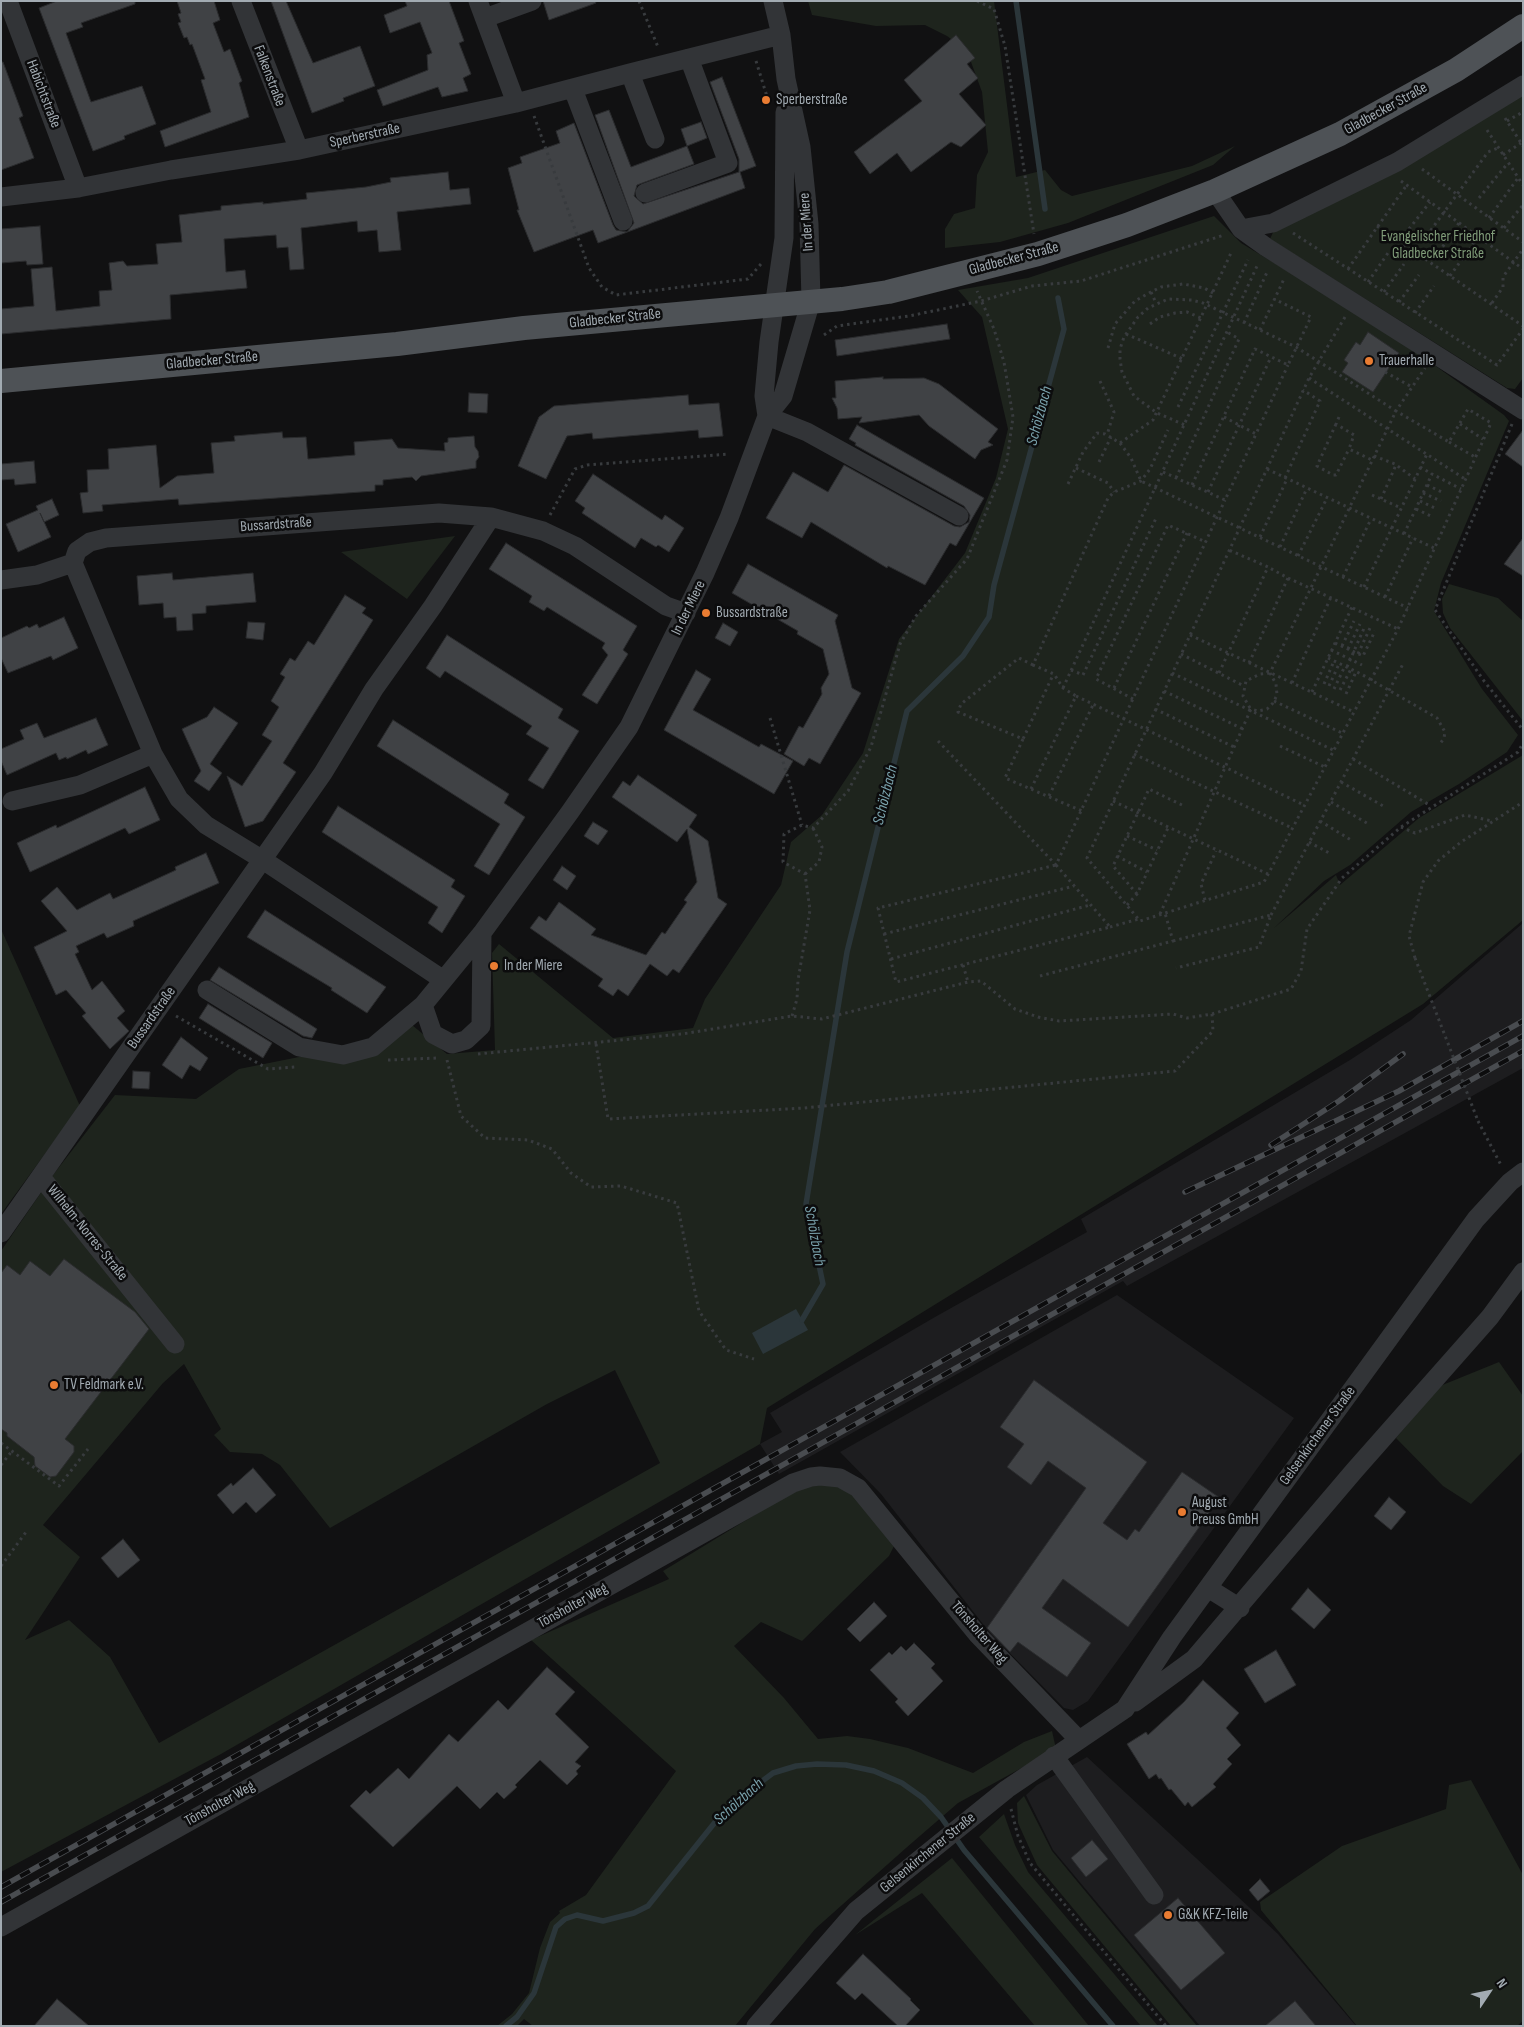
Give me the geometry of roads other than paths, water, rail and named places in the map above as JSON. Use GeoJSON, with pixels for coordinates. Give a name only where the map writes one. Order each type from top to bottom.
{"type":"FeatureCollection","features":[{"type":"Feature","properties":{"kind":"main road","name":"Gladbecker Straße"},"geometry":{"type":"LineString","coordinates":[[1,381],[397,344],[524,328],[888,292],[1038,254],[1136,222],[1215,191],[1340,134],[1456,70],[1523,26]]}},
{"type":"Feature","properties":{"kind":"street","name":"Habichtstraße"},"geometry":{"type":"LineString","coordinates":[[8,1],[78,188]]}},
{"type":"Feature","properties":{"kind":"street","name":"Falkenstraße"},"geometry":{"type":"LineString","coordinates":[[241,1],[299,150]]}},
{"type":"Feature","properties":{"kind":"street"},"geometry":{"type":"LineString","coordinates":[[516,104],[482,10],[532,1]]}},
{"type":"Feature","properties":{"kind":"street","name":"In der Miere"},"geometry":{"type":"LineString","coordinates":[[207,990],[299,1047],[343,1055],[373,1047],[423,1004],[482,933],[629,727],[686,612],[729,518],[767,416],[783,396],[811,301],[809,224],[801,147],[786,79],[781,35],[773,1]]}},
{"type":"Feature","properties":{"kind":"street","name":"Sperberstraße"},"geometry":{"type":"LineString","coordinates":[[1,197],[78,188],[171,170],[299,150],[516,104],[630,72],[781,35]]}},
{"type":"Feature","properties":{"kind":"street"},"geometry":{"type":"LineString","coordinates":[[645,193],[728,163],[690,58]]}},
{"type":"Feature","properties":{"kind":"street"},"geometry":{"type":"LineString","coordinates":[[630,72],[655,139]]}},
{"type":"Feature","properties":{"kind":"street","name":"In der Miere"},"geometry":{"type":"LineString","coordinates":[[767,416],[764,396],[773,304],[783,261],[786,79]]}},
{"type":"Feature","properties":{"kind":"street"},"geometry":{"type":"LineString","coordinates":[[1242,229],[1273,223],[1397,162],[1523,85]]}},
{"type":"Feature","properties":{"kind":"street"},"geometry":{"type":"LineString","coordinates":[[573,89],[623,221]]}},
{"type":"Feature","properties":{"kind":"street"},"geometry":{"type":"LineString","coordinates":[[1215,191],[1242,229],[1353,303],[1522,405]]}},
{"type":"Feature","properties":{"kind":"street"},"geometry":{"type":"LineString","coordinates":[[767,416],[807,432],[959,516]]}},
{"type":"Feature","properties":{"kind":"street","name":"Bussardstraße"},"geometry":{"type":"LineString","coordinates":[[73,563],[77,551],[83,546],[106,538],[439,513],[491,517],[543,531],[575,546],[666,606],[686,612]]}},
{"type":"Feature","properties":{"kind":"street","name":"Bussardstraße"},"geometry":{"type":"LineString","coordinates":[[41,1177],[323,773],[374,689],[433,606],[491,517]]}},
{"type":"Feature","properties":{"kind":"street"},"geometry":{"type":"LineString","coordinates":[[1,580],[37,575],[73,563],[153,754],[179,799],[206,825],[263,860],[442,979]]}},
{"type":"Feature","properties":{"kind":"street"},"geometry":{"type":"LineString","coordinates":[[12,801],[80,784],[153,754]]}},
{"type":"Feature","properties":{"kind":"street"},"geometry":{"type":"LineString","coordinates":[[423,1004],[434,1034],[452,1044],[466,1040],[481,1026],[482,933]]}},
{"type":"Feature","properties":{"kind":"street","name":"Wilhelm-Norres-Straße"},"geometry":{"type":"LineString","coordinates":[[1,1232],[41,1177],[175,1344]]}},
{"type":"Feature","properties":{"kind":"street","name":"Gelsenkirchener Straße"},"geometry":{"type":"LineString","coordinates":[[1125,1709],[1208,1588],[1476,1219],[1516,1177]]}},
{"type":"Feature","properties":{"kind":"street","name":"Gelsenkirchener Straße"},"geometry":{"type":"LineString","coordinates":[[756,2026],[856,1911],[1007,1789],[1125,1709],[1194,1659],[1240,1608],[1354,1471],[1490,1317],[1523,1272]]}},
{"type":"Feature","properties":{"kind":"street","name":"Tönsholter Weg"},"geometry":{"type":"LineString","coordinates":[[1,1927],[793,1483],[811,1477],[840,1478],[858,1488],[978,1635],[1079,1740]]}},
{"type":"Feature","properties":{"kind":"street"},"geometry":{"type":"LineString","coordinates":[[1208,1588],[1240,1608]]}},
{"type":"Feature","properties":{"kind":"street"},"geometry":{"type":"LineString","coordinates":[[1054,1756],[1154,1895]]}},
{"type":"Feature","properties":{"kind":"waterway","name":"Schölzbach"},"geometry":{"type":"LineString","coordinates":[[1016,1],[1045,209]]}},
{"type":"Feature","properties":{"kind":"waterway","name":"Schölzbach"},"geometry":{"type":"LineString","coordinates":[[802,1320],[823,1284],[806,1204],[847,952],[907,711],[963,656],[989,617],[994,585],[1064,329],[1058,298]]}},
{"type":"Feature","properties":{"kind":"waterway","name":"Schölzbach"},"geometry":{"type":"LineString","coordinates":[[506,2026],[517,2017],[534,1993],[556,1927],[565,1919],[577,1915],[603,1921],[634,1913],[648,1906],[724,1811],[773,1773],[796,1766],[817,1764],[846,1765],[874,1771],[902,1783],[923,1798],[941,1817],[964,1850],[1113,2026]]}},
{"type":"Feature","properties":{"kind":"railway"},"geometry":{"type":"LineString","coordinates":[[1185,1192],[1399,1091],[1523,1021]]}},
{"type":"Feature","properties":{"kind":"railway"},"geometry":{"type":"LineString","coordinates":[[1,1887],[1523,1036]]}},
{"type":"Feature","properties":{"kind":"railway"},"geometry":{"type":"LineString","coordinates":[[1,1902],[1523,1051]]}},
{"type":"Feature","properties":{"kind":"railway"},"geometry":{"type":"LineString","coordinates":[[1271,1145],[1339,1101],[1403,1054]]}},
{"type":"Feature","properties":{"kind":"place","name":"Sperberstraße"},"geometry":{"type":"Point","coordinates":[766,100]}},
{"type":"Feature","properties":{"kind":"place","name":"Trauerhalle"},"geometry":{"type":"Point","coordinates":[1369,361]}},
{"type":"Feature","properties":{"kind":"place","name":"Bussardstraße"},"geometry":{"type":"Point","coordinates":[706,613]}},
{"type":"Feature","properties":{"kind":"place","name":"In der Miere"},"geometry":{"type":"Point","coordinates":[494,966]}},
{"type":"Feature","properties":{"kind":"place","name":"TV Feldmark e.V."},"geometry":{"type":"Point","coordinates":[54,1385]}},
{"type":"Feature","properties":{"kind":"place","name":"August Preuss GmbH"},"geometry":{"type":"Point","coordinates":[1182,1512]}},
{"type":"Feature","properties":{"kind":"place","name":"G&K KFZ-Teile"},"geometry":{"type":"Point","coordinates":[1168,1915]}},
{"type":"Feature","properties":{"kind":"park label","name":"Evangelischer Friedhof Gladbecker Straße"},"geometry":{"type":"Point","coordinates":[1438,246]}}]}
